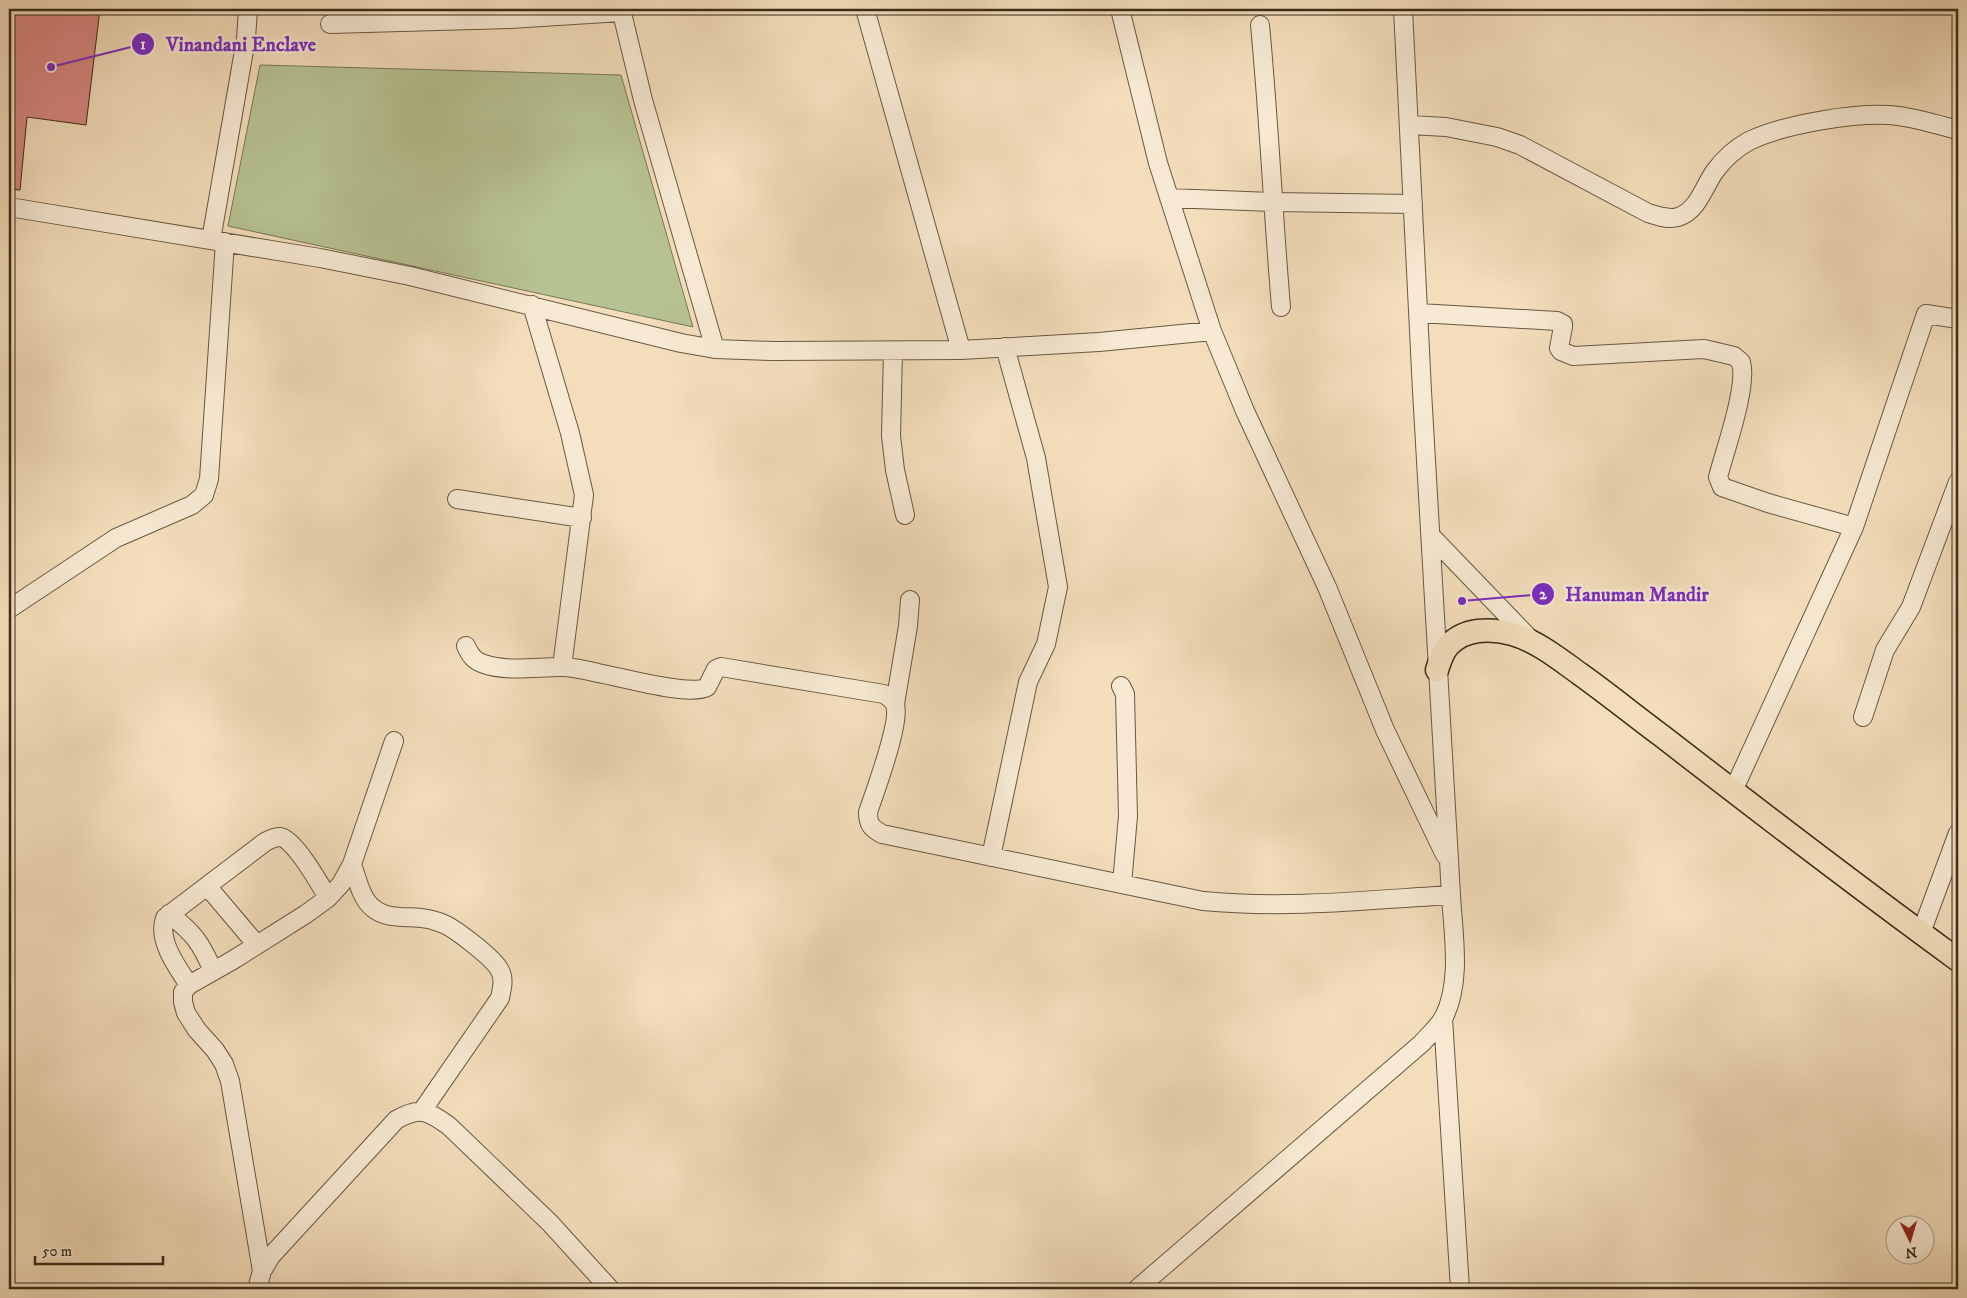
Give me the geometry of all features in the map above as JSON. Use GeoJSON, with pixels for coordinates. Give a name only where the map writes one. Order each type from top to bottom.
{"type":"FeatureCollection","features":[{"type":"Feature","properties":{"kind":"main road"},"geometry":{"type":"LineString","coordinates":[[1438,670],[1443,654],[1449,645],[1461,636],[1478,630],[1512,634],[1535,644],[1582,676],[1958,960]]}},
{"type":"Feature","properties":{"kind":"street"},"geometry":{"type":"LineString","coordinates":[[9,609],[116,538],[174,514],[192,505],[204,495],[209,479],[218,241],[246,39],[248,9]]}},
{"type":"Feature","properties":{"kind":"street"},"geometry":{"type":"LineString","coordinates":[[865,9],[960,350]]}},
{"type":"Feature","properties":{"kind":"street"},"geometry":{"type":"LineString","coordinates":[[1120,9],[1158,163],[1212,332],[1245,412],[1327,587],[1385,730],[1450,865]]}},
{"type":"Feature","properties":{"kind":"street"},"geometry":{"type":"LineString","coordinates":[[1137,1289],[1422,1043],[1443,1018],[1452,994],[1455,968],[1450,865],[1430,536],[1403,9]]}},
{"type":"Feature","properties":{"kind":"street"},"geometry":{"type":"LineString","coordinates":[[330,24],[510,19],[622,10],[644,100],[715,349]]}},
{"type":"Feature","properties":{"kind":"street"},"geometry":{"type":"LineString","coordinates":[[1260,25],[1268,108],[1272,202],[1281,307]]}},
{"type":"Feature","properties":{"kind":"street"},"geometry":{"type":"LineString","coordinates":[[1410,126],[1446,127],[1497,137],[1520,145],[1648,213],[1664,218],[1676,218],[1684,215],[1691,209],[1714,171],[1732,152],[1748,142],[1767,134],[1837,119],[1878,116],[1897,116],[1958,130]]}},
{"type":"Feature","properties":{"kind":"street"},"geometry":{"type":"LineString","coordinates":[[1169,198],[1413,204]]}},
{"type":"Feature","properties":{"kind":"street"},"geometry":{"type":"LineString","coordinates":[[9,207],[218,241],[410,276],[672,341],[715,349],[772,351],[960,350],[1099,342],[1212,332]]}},
{"type":"Feature","properties":{"kind":"street"},"geometry":{"type":"LineString","coordinates":[[532,305],[570,433],[583,487],[582,518],[562,667]]}},
{"type":"Feature","properties":{"kind":"street"},"geometry":{"type":"LineString","coordinates":[[1419,313],[1557,321],[1563,327],[1559,348],[1561,351],[1573,356],[1704,349],[1734,356],[1741,362],[1742,377],[1736,409],[1718,477],[1722,486],[1768,503],[1854,527]]}},
{"type":"Feature","properties":{"kind":"street"},"geometry":{"type":"LineString","coordinates":[[1733,791],[1854,527],[1926,314],[1958,319]]}},
{"type":"Feature","properties":{"kind":"street"},"geometry":{"type":"LineString","coordinates":[[991,856],[1028,682],[1046,644],[1058,587],[1036,458],[1005,347]]}},
{"type":"Feature","properties":{"kind":"street"},"geometry":{"type":"LineString","coordinates":[[893,350],[891,436],[895,470],[905,514]]}},
{"type":"Feature","properties":{"kind":"street"},"geometry":{"type":"LineString","coordinates":[[1863,717],[1885,650],[1911,607],[1958,482]]}},
{"type":"Feature","properties":{"kind":"street"},"geometry":{"type":"LineString","coordinates":[[457,500],[582,518]]}},
{"type":"Feature","properties":{"kind":"street"},"geometry":{"type":"LineString","coordinates":[[1430,536],[1535,644]]}},
{"type":"Feature","properties":{"kind":"street"},"geometry":{"type":"LineString","coordinates":[[910,600],[908,626],[895,704],[895,718],[890,742],[868,812],[868,821],[872,828],[882,834],[1203,901],[1244,905],[1315,904],[1451,895]]}},
{"type":"Feature","properties":{"kind":"street"},"geometry":{"type":"LineString","coordinates":[[466,646],[475,660],[500,667],[562,667],[690,690],[707,687],[716,669],[724,667],[874,691],[890,697],[895,704]]}},
{"type":"Feature","properties":{"kind":"street"},"geometry":{"type":"LineString","coordinates":[[1121,686],[1125,694],[1128,816],[1122,884]]}},
{"type":"Feature","properties":{"kind":"street"},"geometry":{"type":"LineString","coordinates":[[262,1271],[230,1081],[224,1064],[215,1050],[186,1013],[183,992],[189,985],[257,945],[328,898],[341,884],[352,864],[394,740]]}},
{"type":"Feature","properties":{"kind":"street"},"geometry":{"type":"LineString","coordinates":[[1921,933],[1958,833]]}},
{"type":"Feature","properties":{"kind":"street"},"geometry":{"type":"LineString","coordinates":[[189,985],[167,946],[163,924],[169,914],[265,842],[280,837],[286,840],[307,863],[328,898]]}},
{"type":"Feature","properties":{"kind":"street"},"geometry":{"type":"LineString","coordinates":[[352,864],[363,895],[372,908],[382,914],[397,918],[430,919],[446,925],[492,960],[500,970],[504,984],[500,998],[422,1111]]}},
{"type":"Feature","properties":{"kind":"street"},"geometry":{"type":"LineString","coordinates":[[207,886],[257,945]]}},
{"type":"Feature","properties":{"kind":"street"},"geometry":{"type":"LineString","coordinates":[[169,914],[190,930],[200,942],[213,971]]}},
{"type":"Feature","properties":{"kind":"street"},"geometry":{"type":"LineString","coordinates":[[1443,1018],[1460,1289]]}},
{"type":"Feature","properties":{"kind":"street"},"geometry":{"type":"LineString","coordinates":[[257,1289],[262,1271],[271,1256],[396,1120],[408,1113],[422,1111],[434,1115],[449,1126],[550,1223],[610,1289]]}},
{"type":"Feature","properties":{"kind":"green space"},"geometry":{"type":"Polygon","coordinates":[[[260,65],[621,75],[693,327],[228,226],[260,65]]]}},
{"type":"Feature","properties":{"kind":"building"},"geometry":{"type":"Polygon","coordinates":[[[9,9],[100,9],[86,125],[27,117],[20,190],[9,189],[9,9]]]}},
{"type":"Feature","properties":{"kind":"place","name":"Vinandani Enclave"},"geometry":{"type":"Point","coordinates":[51,67]}},
{"type":"Feature","properties":{"kind":"place","name":"Hanuman Mandir"},"geometry":{"type":"Point","coordinates":[1462,601]}}]}
